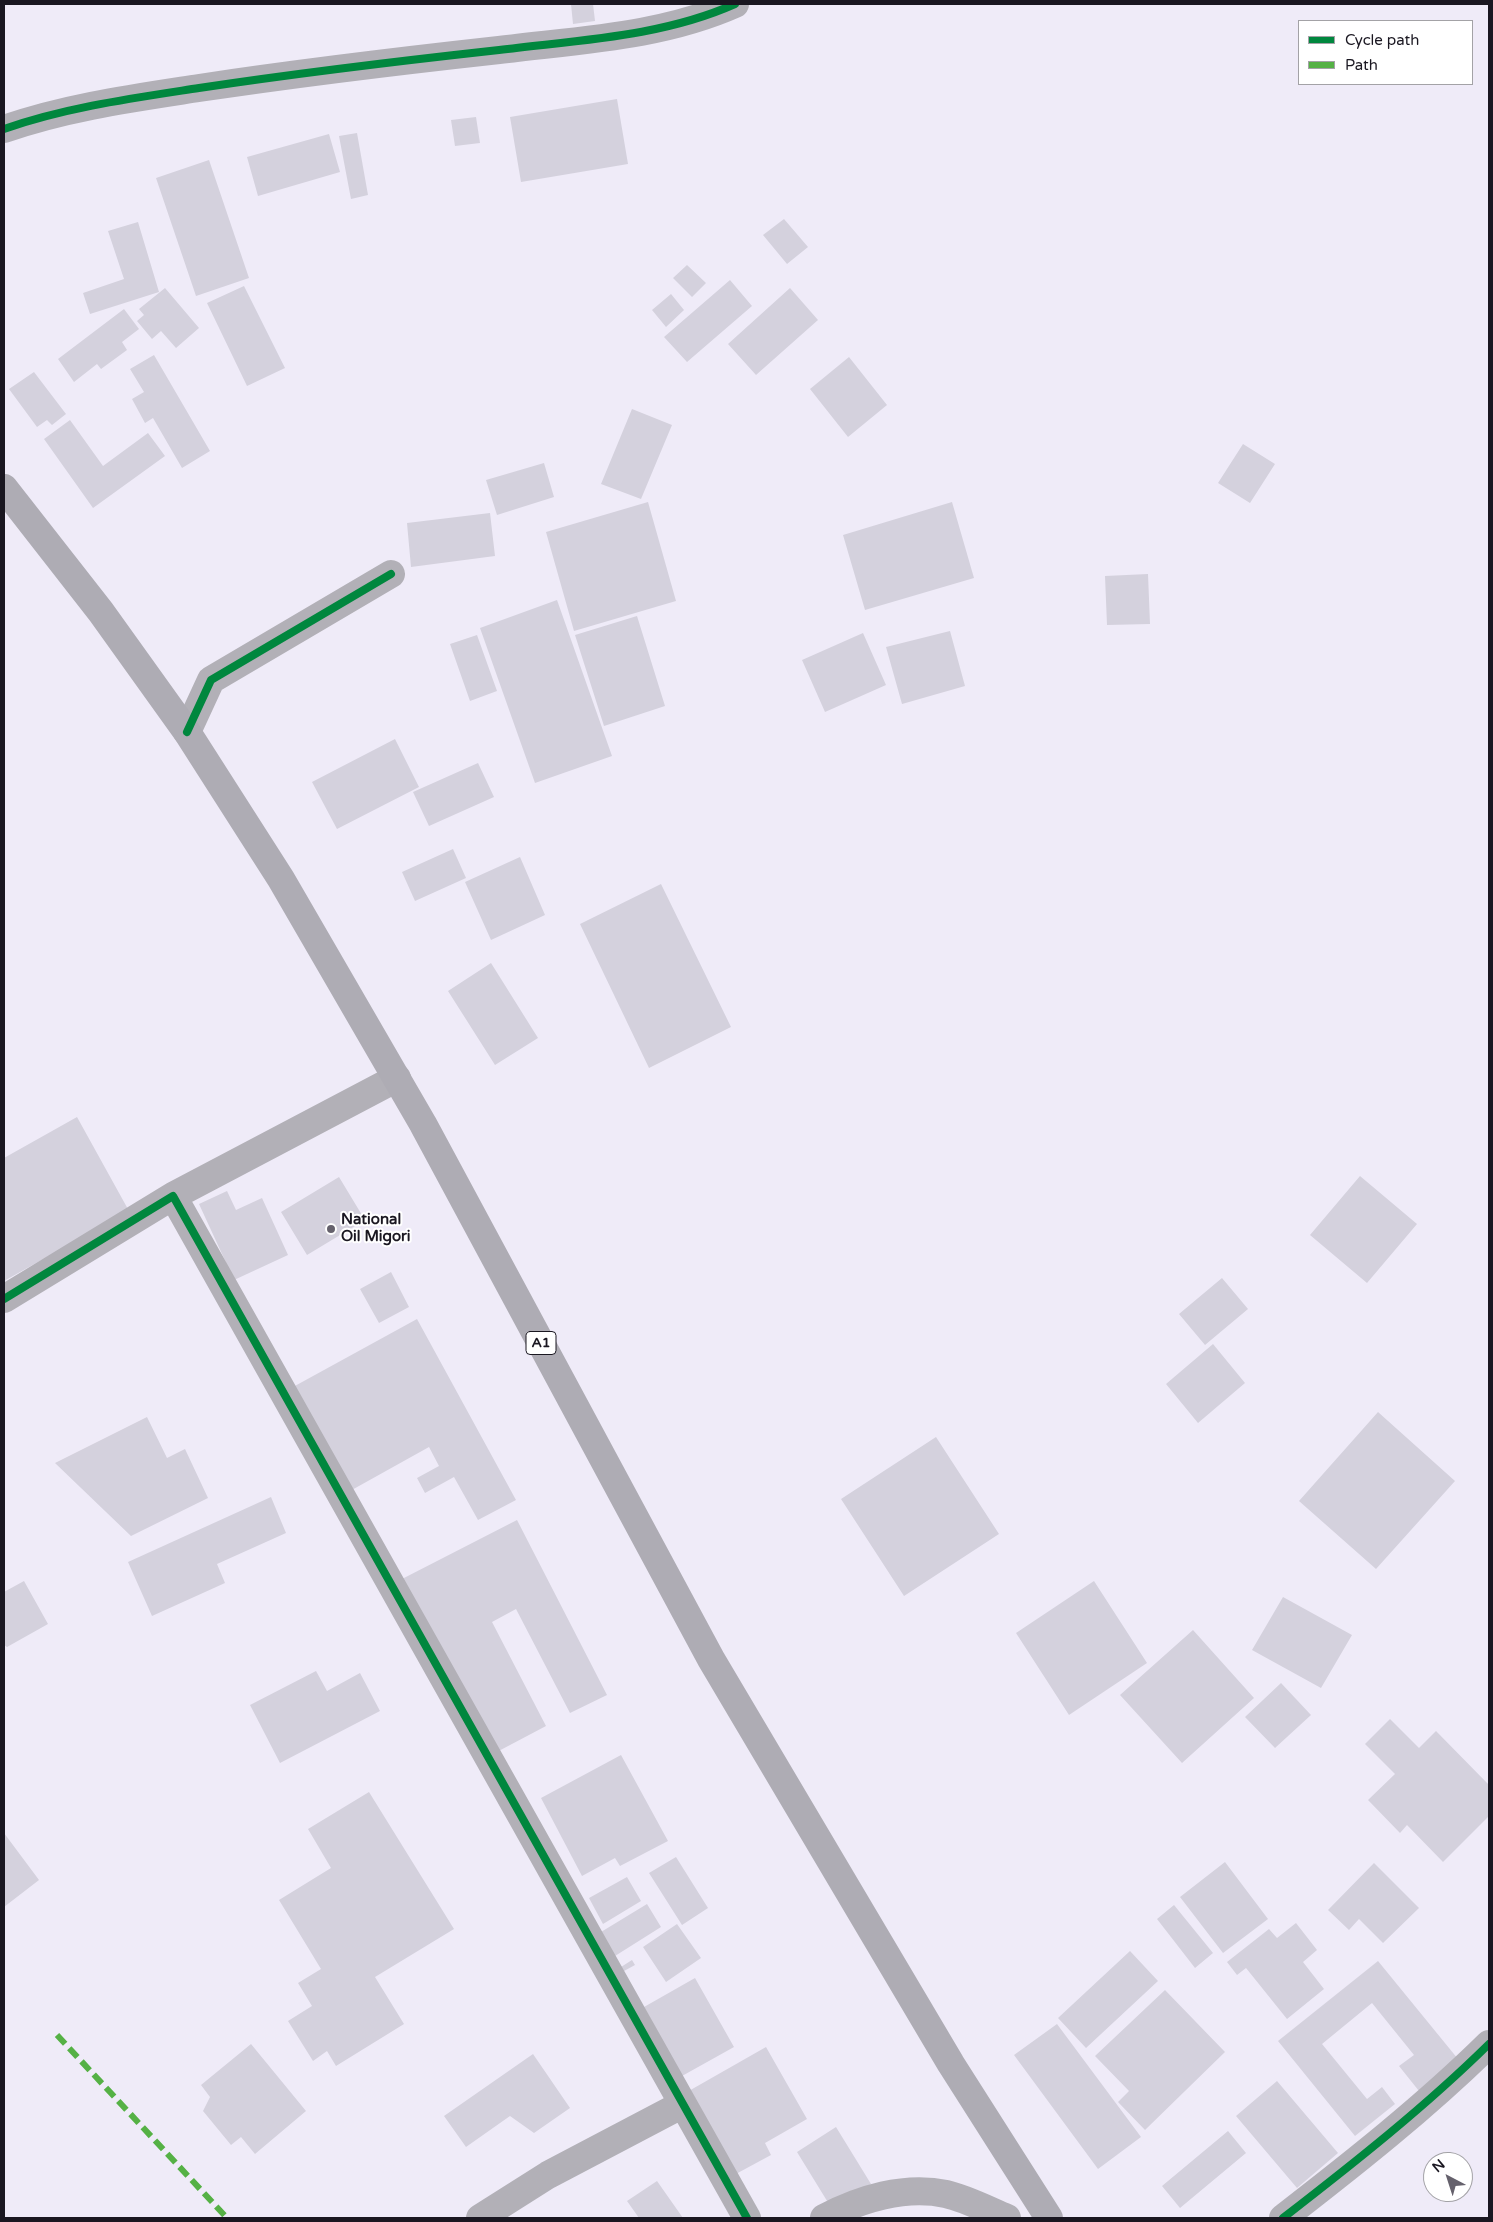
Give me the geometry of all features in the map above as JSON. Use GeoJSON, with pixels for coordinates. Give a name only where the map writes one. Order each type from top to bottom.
{"type":"FeatureCollection","features":[{"type":"Feature","properties":{"kind":"highway","name":"A1"},"geometry":{"type":"LineString","coordinates":[[4,488],[101,612],[187,732],[281,879],[397,1078],[711,1659],[951,2064],[1049,2218]]}},
{"type":"Feature","properties":{"kind":"street"},"geometry":{"type":"LineString","coordinates":[[4,129],[29,120],[126,99],[252,80],[638,33],[705,17],[735,4]]}},
{"type":"Feature","properties":{"kind":"street"},"geometry":{"type":"LineString","coordinates":[[187,732],[211,680],[391,574]]}},
{"type":"Feature","properties":{"kind":"street"},"geometry":{"type":"LineString","coordinates":[[4,1299],[173,1196],[397,1078]]}},
{"type":"Feature","properties":{"kind":"street"},"geometry":{"type":"LineString","coordinates":[[173,1196],[747,2218]]}},
{"type":"Feature","properties":{"kind":"street"},"geometry":{"type":"LineString","coordinates":[[1283,2218],[1373,2148],[1454,2078],[1489,2044]]}},
{"type":"Feature","properties":{"kind":"street"},"geometry":{"type":"LineString","coordinates":[[480,2218],[548,2175],[683,2104]]}},
{"type":"Feature","properties":{"kind":"street"},"geometry":{"type":"LineString","coordinates":[[824,2218],[871,2198],[910,2193],[945,2194],[1007,2218]]}},
{"type":"Feature","properties":{"kind":"building"},"geometry":{"type":"Polygon","coordinates":[[[571,4],[593,4],[595,21],[573,24],[571,4]]]}},
{"type":"Feature","properties":{"kind":"building"},"geometry":{"type":"Polygon","coordinates":[[[617,99],[628,164],[521,182],[510,117],[617,99]]]}},
{"type":"Feature","properties":{"kind":"building"},"geometry":{"type":"Polygon","coordinates":[[[476,117],[480,143],[455,146],[451,120],[476,117]]]}},
{"type":"Feature","properties":{"kind":"building"},"geometry":{"type":"Polygon","coordinates":[[[357,133],[368,195],[351,199],[339,136],[357,133]]]}},
{"type":"Feature","properties":{"kind":"building"},"geometry":{"type":"Polygon","coordinates":[[[329,134],[340,172],[258,196],[247,157],[329,134]]]}},
{"type":"Feature","properties":{"kind":"building"},"geometry":{"type":"Polygon","coordinates":[[[209,160],[249,278],[196,296],[156,178],[209,160]]]}},
{"type":"Feature","properties":{"kind":"building"},"geometry":{"type":"Polygon","coordinates":[[[784,219],[808,247],[787,264],[763,235],[784,219]]]}},
{"type":"Feature","properties":{"kind":"building"},"geometry":{"type":"Polygon","coordinates":[[[138,222],[159,292],[90,314],[83,293],[124,279],[108,231],[138,222]]]}},
{"type":"Feature","properties":{"kind":"building"},"geometry":{"type":"Polygon","coordinates":[[[687,265],[706,283],[692,297],[673,278],[687,265]]]}},
{"type":"Feature","properties":{"kind":"building"},"geometry":{"type":"Polygon","coordinates":[[[730,280],[752,306],[687,362],[664,337],[730,280]]]}},
{"type":"Feature","properties":{"kind":"building"},"geometry":{"type":"Polygon","coordinates":[[[244,286],[285,368],[247,386],[207,303],[244,286]]]}},
{"type":"Feature","properties":{"kind":"building"},"geometry":{"type":"Polygon","coordinates":[[[165,288],[199,328],[176,348],[161,331],[152,339],[137,321],[144,315],[139,309],[165,288]]]}},
{"type":"Feature","properties":{"kind":"building"},"geometry":{"type":"Polygon","coordinates":[[[790,288],[818,320],[756,375],[728,344],[790,288]]]}},
{"type":"Feature","properties":{"kind":"building"},"geometry":{"type":"Polygon","coordinates":[[[671,294],[684,310],[666,327],[652,310],[671,294]]]}},
{"type":"Feature","properties":{"kind":"building"},"geometry":{"type":"Polygon","coordinates":[[[124,309],[139,329],[122,342],[127,350],[101,369],[97,364],[74,382],[58,359],[124,309]]]}},
{"type":"Feature","properties":{"kind":"building"},"geometry":{"type":"Polygon","coordinates":[[[154,355],[210,451],[182,468],[153,418],[145,423],[132,399],[144,392],[130,369],[154,355]]]}},
{"type":"Feature","properties":{"kind":"building"},"geometry":{"type":"Polygon","coordinates":[[[849,357],[887,405],[848,437],[810,389],[849,357]]]}},
{"type":"Feature","properties":{"kind":"building"},"geometry":{"type":"Polygon","coordinates":[[[34,372],[66,414],[52,425],[47,420],[37,427],[9,389],[34,372]]]}},
{"type":"Feature","properties":{"kind":"building"},"geometry":{"type":"Polygon","coordinates":[[[632,409],[672,425],[641,499],[601,484],[632,409]]]}},
{"type":"Feature","properties":{"kind":"building"},"geometry":{"type":"Polygon","coordinates":[[[70,420],[103,466],[148,433],[165,456],[93,508],[44,439],[70,420]]]}},
{"type":"Feature","properties":{"kind":"building"},"geometry":{"type":"Polygon","coordinates":[[[1243,444],[1275,464],[1250,503],[1218,483],[1243,444]]]}},
{"type":"Feature","properties":{"kind":"building"},"geometry":{"type":"Polygon","coordinates":[[[544,463],[554,497],[497,515],[486,480],[544,463]]]}},
{"type":"Feature","properties":{"kind":"building"},"geometry":{"type":"Polygon","coordinates":[[[648,502],[676,601],[574,631],[546,532],[648,502]]]}},
{"type":"Feature","properties":{"kind":"building"},"geometry":{"type":"Polygon","coordinates":[[[952,502],[974,578],[865,610],[843,535],[952,502]]]}},
{"type":"Feature","properties":{"kind":"building"},"geometry":{"type":"Polygon","coordinates":[[[490,513],[495,556],[411,567],[407,523],[490,513]]]}},
{"type":"Feature","properties":{"kind":"building"},"geometry":{"type":"Polygon","coordinates":[[[1148,574],[1150,624],[1107,625],[1105,576],[1148,574]]]}},
{"type":"Feature","properties":{"kind":"building"},"geometry":{"type":"Polygon","coordinates":[[[557,600],[612,756],[535,783],[480,628],[557,600]]]}},
{"type":"Feature","properties":{"kind":"building"},"geometry":{"type":"Polygon","coordinates":[[[637,616],[665,706],[604,726],[575,635],[637,616]]]}},
{"type":"Feature","properties":{"kind":"building"},"geometry":{"type":"Polygon","coordinates":[[[950,631],[965,686],[902,704],[886,647],[950,631]]]}},
{"type":"Feature","properties":{"kind":"building"},"geometry":{"type":"Polygon","coordinates":[[[863,633],[886,685],[825,712],[802,660],[863,633]]]}},
{"type":"Feature","properties":{"kind":"building"},"geometry":{"type":"Polygon","coordinates":[[[477,635],[497,691],[470,701],[450,644],[477,635]]]}},
{"type":"Feature","properties":{"kind":"building"},"geometry":{"type":"Polygon","coordinates":[[[395,739],[419,787],[337,829],[312,782],[395,739]]]}},
{"type":"Feature","properties":{"kind":"building"},"geometry":{"type":"Polygon","coordinates":[[[478,763],[494,797],[429,826],[413,792],[478,763]]]}},
{"type":"Feature","properties":{"kind":"building"},"geometry":{"type":"Polygon","coordinates":[[[453,849],[466,878],[415,901],[402,872],[453,849]]]}},
{"type":"Feature","properties":{"kind":"building"},"geometry":{"type":"Polygon","coordinates":[[[520,857],[545,915],[491,940],[465,882],[520,857]]]}},
{"type":"Feature","properties":{"kind":"building"},"geometry":{"type":"Polygon","coordinates":[[[661,884],[731,1027],[649,1068],[580,924],[661,884]]]}},
{"type":"Feature","properties":{"kind":"building"},"geometry":{"type":"Polygon","coordinates":[[[491,963],[538,1038],[495,1065],[448,991],[491,963]]]}},
{"type":"Feature","properties":{"kind":"building"},"geometry":{"type":"Polygon","coordinates":[[[77,1117],[129,1211],[4,1281],[4,1158],[77,1117]]]}},
{"type":"Feature","properties":{"kind":"building"},"geometry":{"type":"Polygon","coordinates":[[[1360,1176],[1417,1224],[1367,1283],[1310,1235],[1360,1176]]]}},
{"type":"Feature","properties":{"kind":"building"},"geometry":{"type":"Polygon","coordinates":[[[339,1177],[365,1220],[307,1255],[281,1212],[339,1177]]]}},
{"type":"Feature","properties":{"kind":"building"},"geometry":{"type":"Polygon","coordinates":[[[227,1191],[236,1210],[262,1198],[288,1255],[234,1280],[199,1204],[227,1191]]]}},
{"type":"Feature","properties":{"kind":"building"},"geometry":{"type":"Polygon","coordinates":[[[391,1272],[409,1307],[379,1323],[360,1289],[391,1272]]]}},
{"type":"Feature","properties":{"kind":"building"},"geometry":{"type":"Polygon","coordinates":[[[1222,1278],[1248,1309],[1205,1345],[1179,1314],[1222,1278]]]}},
{"type":"Feature","properties":{"kind":"building"},"geometry":{"type":"Polygon","coordinates":[[[417,1319],[516,1500],[478,1520],[454,1477],[425,1493],[417,1478],[439,1466],[429,1447],[350,1491],[293,1387],[417,1319]]]}},
{"type":"Feature","properties":{"kind":"building"},"geometry":{"type":"Polygon","coordinates":[[[1213,1344],[1245,1383],[1198,1423],[1166,1384],[1213,1344]]]}},
{"type":"Feature","properties":{"kind":"building"},"geometry":{"type":"Polygon","coordinates":[[[1378,1412],[1455,1481],[1376,1569],[1299,1501],[1378,1412]]]}},
{"type":"Feature","properties":{"kind":"building"},"geometry":{"type":"Polygon","coordinates":[[[147,1417],[167,1458],[185,1449],[208,1498],[131,1536],[55,1463],[147,1417]]]}},
{"type":"Feature","properties":{"kind":"building"},"geometry":{"type":"Polygon","coordinates":[[[936,1437],[999,1534],[904,1596],[841,1499],[936,1437]]]}},
{"type":"Feature","properties":{"kind":"building"},"geometry":{"type":"Polygon","coordinates":[[[271,1497],[286,1533],[217,1564],[225,1583],[152,1616],[128,1562],[271,1497]]]}},
{"type":"Feature","properties":{"kind":"building"},"geometry":{"type":"Polygon","coordinates":[[[517,1520],[607,1695],[570,1713],[516,1609],[492,1622],[546,1726],[493,1754],[402,1579],[517,1520]]]}},
{"type":"Feature","properties":{"kind":"building"},"geometry":{"type":"Polygon","coordinates":[[[24,1581],[48,1624],[7,1647],[4,1645],[4,1592],[24,1581]]]}},
{"type":"Feature","properties":{"kind":"building"},"geometry":{"type":"Polygon","coordinates":[[[1094,1581],[1147,1663],[1069,1715],[1016,1633],[1094,1581]]]}},
{"type":"Feature","properties":{"kind":"building"},"geometry":{"type":"Polygon","coordinates":[[[1283,1597],[1352,1635],[1321,1688],[1252,1650],[1283,1597]]]}},
{"type":"Feature","properties":{"kind":"building"},"geometry":{"type":"Polygon","coordinates":[[[1193,1630],[1254,1698],[1182,1763],[1120,1695],[1193,1630]]]}},
{"type":"Feature","properties":{"kind":"building"},"geometry":{"type":"Polygon","coordinates":[[[316,1671],[327,1691],[360,1673],[380,1711],[280,1763],[250,1705],[316,1671]]]}},
{"type":"Feature","properties":{"kind":"building"},"geometry":{"type":"Polygon","coordinates":[[[1281,1683],[1311,1715],[1275,1748],[1245,1717],[1281,1683]]]}},
{"type":"Feature","properties":{"kind":"building"},"geometry":{"type":"Polygon","coordinates":[[[1390,1719],[1419,1748],[1436,1731],[1489,1785],[1489,1816],[1443,1862],[1407,1825],[1400,1833],[1368,1800],[1395,1774],[1365,1744],[1390,1719]]]}},
{"type":"Feature","properties":{"kind":"building"},"geometry":{"type":"Polygon","coordinates":[[[621,1755],[668,1841],[620,1866],[615,1858],[582,1876],[541,1798],[621,1755]]]}},
{"type":"Feature","properties":{"kind":"building"},"geometry":{"type":"Polygon","coordinates":[[[369,1792],[454,1929],[375,1977],[404,2024],[336,2066],[327,2051],[313,2061],[288,2021],[312,2006],[298,1983],[321,1969],[279,1900],[331,1868],[308,1829],[369,1792]]]}},
{"type":"Feature","properties":{"kind":"building"},"geometry":{"type":"Polygon","coordinates":[[[4,1833],[39,1880],[4,1907],[4,1833]]]}},
{"type":"Feature","properties":{"kind":"building"},"geometry":{"type":"Polygon","coordinates":[[[676,1857],[708,1908],[682,1925],[649,1873],[676,1857]]]}},
{"type":"Feature","properties":{"kind":"building"},"geometry":{"type":"Polygon","coordinates":[[[1225,1862],[1268,1919],[1223,1953],[1180,1897],[1225,1862]]]}},
{"type":"Feature","properties":{"kind":"building"},"geometry":{"type":"Polygon","coordinates":[[[1374,1863],[1419,1908],[1383,1943],[1359,1919],[1349,1930],[1328,1910],[1374,1863]]]}},
{"type":"Feature","properties":{"kind":"building"},"geometry":{"type":"Polygon","coordinates":[[[627,1877],[641,1901],[603,1924],[589,1898],[627,1877]]]}},
{"type":"Feature","properties":{"kind":"building"},"geometry":{"type":"Polygon","coordinates":[[[647,1904],[661,1927],[615,1956],[601,1932],[647,1904]]]}},
{"type":"Feature","properties":{"kind":"building"},"geometry":{"type":"Polygon","coordinates":[[[1174,1905],[1213,1953],[1195,1968],[1157,1919],[1174,1905]]]}},
{"type":"Feature","properties":{"kind":"building"},"geometry":{"type":"Polygon","coordinates":[[[1296,1923],[1317,1950],[1303,1962],[1324,1989],[1287,2019],[1246,1968],[1237,1975],[1227,1962],[1269,1929],[1277,1938],[1296,1923]]]}},
{"type":"Feature","properties":{"kind":"building"},"geometry":{"type":"Polygon","coordinates":[[[677,1924],[701,1958],[666,1982],[643,1947],[677,1924]]]}},
{"type":"Feature","properties":{"kind":"building"},"geometry":{"type":"Polygon","coordinates":[[[1130,1951],[1158,1981],[1086,2048],[1058,2018],[1130,1951]]]}},
{"type":"Feature","properties":{"kind":"building"},"geometry":{"type":"Polygon","coordinates":[[[632,1960],[635,1965],[624,1971],[621,1967],[632,1960]]]}},
{"type":"Feature","properties":{"kind":"building"},"geometry":{"type":"Polygon","coordinates":[[[1378,1961],[1458,2059],[1419,2091],[1399,2066],[1414,2055],[1372,2003],[1322,2044],[1367,2099],[1382,2087],[1395,2104],[1355,2136],[1278,2041],[1378,1961]]]}},
{"type":"Feature","properties":{"kind":"building"},"geometry":{"type":"Polygon","coordinates":[[[695,1978],[734,2047],[682,2076],[644,2007],[695,1978]]]}},
{"type":"Feature","properties":{"kind":"building"},"geometry":{"type":"Polygon","coordinates":[[[1165,1990],[1225,2052],[1145,2130],[1118,2102],[1129,2091],[1095,2056],[1165,1990]]]}},
{"type":"Feature","properties":{"kind":"building"},"geometry":{"type":"Polygon","coordinates":[[[1057,2024],[1141,2137],[1098,2169],[1014,2055],[1057,2024]]]}},
{"type":"Feature","properties":{"kind":"building"},"geometry":{"type":"Polygon","coordinates":[[[251,2044],[306,2111],[255,2154],[241,2137],[231,2145],[203,2111],[210,2097],[201,2085],[251,2044]]]}},
{"type":"Feature","properties":{"kind":"building"},"geometry":{"type":"Polygon","coordinates":[[[766,2047],[807,2119],[765,2143],[771,2155],[734,2175],[687,2092],[766,2047]]]}},
{"type":"Feature","properties":{"kind":"building"},"geometry":{"type":"Polygon","coordinates":[[[533,2054],[570,2108],[534,2133],[510,2116],[466,2147],[444,2116],[533,2054]]]}},
{"type":"Feature","properties":{"kind":"building"},"geometry":{"type":"Polygon","coordinates":[[[1277,2081],[1338,2153],[1297,2188],[1236,2116],[1277,2081]]]}},
{"type":"Feature","properties":{"kind":"building"},"geometry":{"type":"Polygon","coordinates":[[[836,2127],[871,2184],[832,2209],[797,2152],[836,2127]]]}},
{"type":"Feature","properties":{"kind":"building"},"geometry":{"type":"Polygon","coordinates":[[[1228,2131],[1246,2153],[1180,2208],[1162,2186],[1228,2131]]]}},
{"type":"Feature","properties":{"kind":"building"},"geometry":{"type":"Polygon","coordinates":[[[657,2181],[683,2218],[639,2218],[627,2201],[657,2181]]]}},
{"type":"Feature","properties":{"kind":"marked path"},"geometry":{"type":"LineString","coordinates":[[57,2035],[227,2218]]}},
{"type":"Feature","properties":{"kind":"cycle path"},"geometry":{"type":"LineString","coordinates":[[4,129],[76,109],[199,88],[274,77],[619,36],[678,24],[735,4]]}},
{"type":"Feature","properties":{"kind":"cycle path"},"geometry":{"type":"LineString","coordinates":[[187,732],[211,680],[391,574]]}},
{"type":"Feature","properties":{"kind":"cycle path"},"geometry":{"type":"LineString","coordinates":[[4,1299],[173,1196],[747,2218]]}},
{"type":"Feature","properties":{"kind":"cycle path"},"geometry":{"type":"LineString","coordinates":[[1283,2218],[1414,2112],[1489,2044]]}},
{"type":"Feature","properties":{"kind":"place","name":"National Oil Migori"},"geometry":{"type":"Point","coordinates":[331,1229]}}]}
